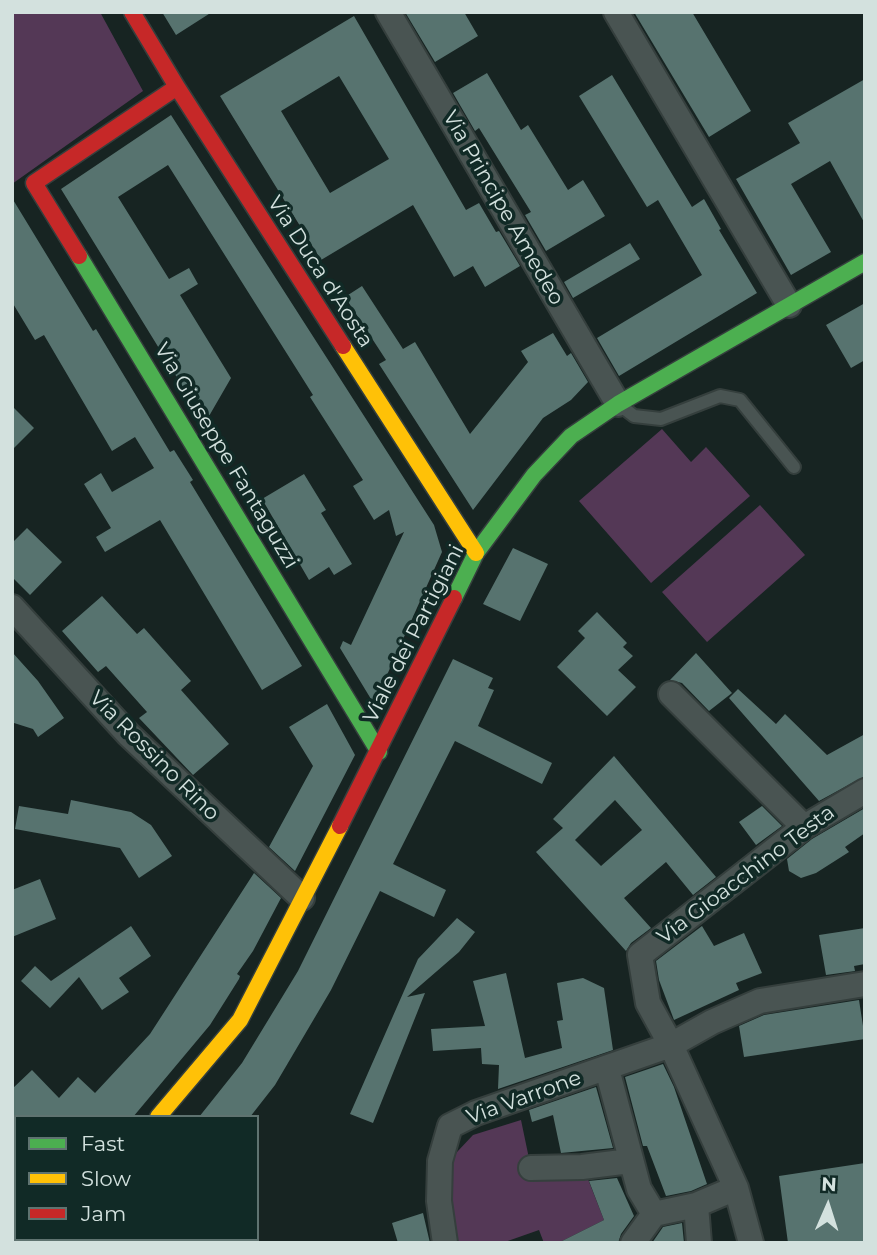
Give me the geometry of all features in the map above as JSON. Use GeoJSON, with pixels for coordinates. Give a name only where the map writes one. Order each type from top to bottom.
{"type":"FeatureCollection","features":[{"type":"Feature","properties":{"kind":"street","name":"Via Duca d'Aosta"},"geometry":{"type":"LineString","coordinates":[[132,12],[177,87],[476,553]]}},
{"type":"Feature","properties":{"kind":"street","name":"Via Principe Amedeo"},"geometry":{"type":"LineString","coordinates":[[388,12],[618,404]]}},
{"type":"Feature","properties":{"kind":"street"},"geometry":{"type":"LineString","coordinates":[[616,12],[789,305]]}},
{"type":"Feature","properties":{"kind":"street","name":"Via Giuseppe Fantaguzzi"},"geometry":{"type":"LineString","coordinates":[[177,87],[34,183],[379,752]]}},
{"type":"Feature","properties":{"kind":"street","name":"Viale dei Partigiani"},"geometry":{"type":"LineString","coordinates":[[160,1115],[240,1020],[379,752],[476,553],[534,475],[571,436],[618,404],[865,262]]}},
{"type":"Feature","properties":{"kind":"street","name":"Via Rossino Rino"},"geometry":{"type":"LineString","coordinates":[[12,607],[128,734],[302,898]]}},
{"type":"Feature","properties":{"kind":"street"},"geometry":{"type":"LineString","coordinates":[[671,694],[804,827]]}},
{"type":"Feature","properties":{"kind":"street","name":"Via Gioacchino Testa"},"geometry":{"type":"LineString","coordinates":[[671,1045],[648,1003],[640,955],[804,827],[865,791]]}},
{"type":"Feature","properties":{"kind":"street","name":"Via Varrone"},"geometry":{"type":"LineString","coordinates":[[445,1243],[439,1201],[440,1161],[450,1126],[476,1112],[671,1045],[712,1022],[760,1001],[865,984]]}},
{"type":"Feature","properties":{"kind":"street"},"geometry":{"type":"LineString","coordinates":[[671,1045],[736,1188],[751,1243]]}},
{"type":"Feature","properties":{"kind":"street"},"geometry":{"type":"LineString","coordinates":[[607,1069],[639,1189],[654,1213]]}},
{"type":"Feature","properties":{"kind":"street"},"geometry":{"type":"LineString","coordinates":[[531,1168],[582,1167],[630,1161]]}},
{"type":"Feature","properties":{"kind":"street"},"geometry":{"type":"LineString","coordinates":[[633,1243],[654,1213],[696,1205],[736,1188]]}},
{"type":"Feature","properties":{"kind":"street"},"geometry":{"type":"LineString","coordinates":[[696,1205],[699,1243]]}},
{"type":"Feature","properties":{"kind":"lane"},"geometry":{"type":"LineString","coordinates":[[618,404],[634,416],[661,419],[720,396],[740,400],[794,467]]}},
{"type":"Feature","properties":{"kind":"shaded area"},"geometry":{"type":"Polygon","coordinates":[[[12,12],[100,12],[143,91],[12,184],[12,12]]]}},
{"type":"Feature","properties":{"kind":"shaded area"},"geometry":{"type":"Polygon","coordinates":[[[662,429],[691,462],[706,447],[750,496],[651,583],[579,501],[662,429]]]}},
{"type":"Feature","properties":{"kind":"shaded area"},"geometry":{"type":"Polygon","coordinates":[[[760,505],[805,555],[707,642],[662,592],[760,505]]]}},
{"type":"Feature","properties":{"kind":"shaded area"},"geometry":{"type":"Polygon","coordinates":[[[521,1120],[531,1168],[586,1174],[604,1220],[558,1243],[544,1243],[539,1230],[502,1243],[451,1243],[446,1170],[457,1152],[473,1135],[521,1120]]]}},
{"type":"Feature","properties":{"kind":"building"},"geometry":{"type":"Polygon","coordinates":[[[162,12],[212,12],[176,35],[162,12]]]}},
{"type":"Feature","properties":{"kind":"building"},"geometry":{"type":"Polygon","coordinates":[[[405,12],[464,12],[478,36],[435,62],[405,12]]]}},
{"type":"Feature","properties":{"kind":"building"},"geometry":{"type":"Polygon","coordinates":[[[634,12],[692,12],[751,111],[709,137],[634,12]]]}},
{"type":"Feature","properties":{"kind":"building"},"geometry":{"type":"Polygon","coordinates":[[[354,16],[466,210],[479,203],[520,266],[485,287],[473,266],[454,277],[413,205],[321,260],[220,96],[354,16]],[[339,76],[281,111],[330,193],[389,159],[339,76]]]}},
{"type":"Feature","properties":{"kind":"building"},"geometry":{"type":"Polygon","coordinates":[[[487,73],[521,130],[528,125],[568,190],[583,180],[605,216],[546,251],[525,215],[531,212],[479,128],[475,131],[453,93],[487,73]]]}},
{"type":"Feature","properties":{"kind":"building"},"geometry":{"type":"Polygon","coordinates":[[[612,75],[692,207],[704,199],[721,229],[719,230],[757,293],[619,376],[597,338],[702,275],[658,200],[647,207],[579,96],[612,75]]]}},
{"type":"Feature","properties":{"kind":"building"},"geometry":{"type":"Polygon","coordinates":[[[865,79],[865,224],[830,161],[791,184],[831,252],[791,275],[736,179],[800,143],[788,123],[865,79]]]}},
{"type":"Feature","properties":{"kind":"building"},"geometry":{"type":"Polygon","coordinates":[[[171,115],[434,525],[442,552],[374,704],[340,648],[343,641],[351,645],[404,532],[396,536],[389,510],[374,520],[353,486],[363,480],[310,397],[313,395],[168,165],[118,197],[169,279],[189,268],[198,284],[180,295],[231,378],[205,423],[61,189],[171,115]]]}},
{"type":"Feature","properties":{"kind":"building"},"geometry":{"type":"Polygon","coordinates":[[[12,198],[93,331],[96,329],[170,452],[174,450],[193,480],[190,482],[302,666],[262,690],[160,520],[105,552],[96,537],[111,528],[84,484],[101,473],[112,492],[154,468],[135,437],[112,451],[44,335],[35,340],[12,302],[12,198]]]}},
{"type":"Feature","properties":{"kind":"building"},"geometry":{"type":"Polygon","coordinates":[[[630,243],[640,259],[573,298],[564,282],[630,243]]]}},
{"type":"Feature","properties":{"kind":"building"},"geometry":{"type":"Polygon","coordinates":[[[362,286],[403,349],[415,342],[470,434],[528,362],[521,351],[553,333],[567,356],[571,353],[588,382],[571,400],[543,418],[473,510],[379,364],[386,360],[345,297],[362,286]]]}},
{"type":"Feature","properties":{"kind":"building"},"geometry":{"type":"Polygon","coordinates":[[[865,303],[865,360],[851,368],[826,325],[865,303]]]}},
{"type":"Feature","properties":{"kind":"building"},"geometry":{"type":"Polygon","coordinates":[[[12,406],[34,428],[12,450],[12,406]]]}},
{"type":"Feature","properties":{"kind":"building"},"geometry":{"type":"Polygon","coordinates":[[[304,474],[326,510],[321,513],[352,564],[334,575],[329,567],[309,580],[262,499],[304,474]]]}},
{"type":"Feature","properties":{"kind":"building"},"geometry":{"type":"Polygon","coordinates":[[[27,528],[62,562],[30,595],[12,577],[12,543],[27,528]]]}},
{"type":"Feature","properties":{"kind":"building"},"geometry":{"type":"Polygon","coordinates":[[[513,548],[548,564],[520,621],[483,604],[513,548]]]}},
{"type":"Feature","properties":{"kind":"building"},"geometry":{"type":"Polygon","coordinates":[[[102,596],[137,634],[144,628],[191,681],[181,690],[229,744],[193,775],[139,718],[147,712],[106,666],[98,672],[62,631],[102,596]]]}},
{"type":"Feature","properties":{"kind":"building"},"geometry":{"type":"Polygon","coordinates":[[[597,612],[627,643],[623,647],[633,656],[618,670],[636,687],[607,716],[557,667],[585,638],[578,631],[597,612]]]}},
{"type":"Feature","properties":{"kind":"building"},"geometry":{"type":"Polygon","coordinates":[[[12,652],[38,681],[64,718],[38,737],[33,729],[14,723],[12,652]]]}},
{"type":"Feature","properties":{"kind":"building"},"geometry":{"type":"Polygon","coordinates":[[[696,653],[732,693],[709,711],[682,683],[670,680],[696,653]]]}},
{"type":"Feature","properties":{"kind":"building"},"geometry":{"type":"Polygon","coordinates":[[[453,659],[493,678],[488,688],[494,690],[478,726],[552,763],[542,784],[455,741],[393,864],[446,890],[434,917],[380,891],[331,990],[275,1085],[252,1115],[201,1115],[242,1063],[298,971],[453,659]]]}},
{"type":"Feature","properties":{"kind":"building"},"geometry":{"type":"Polygon","coordinates":[[[738,689],[776,724],[785,714],[827,755],[865,734],[865,776],[819,801],[729,698],[738,689]]]}},
{"type":"Feature","properties":{"kind":"building"},"geometry":{"type":"Polygon","coordinates":[[[327,704],[355,755],[295,871],[269,847],[313,766],[289,727],[327,704]]]}},
{"type":"Feature","properties":{"kind":"building"},"geometry":{"type":"Polygon","coordinates":[[[614,756],[716,877],[693,895],[666,862],[624,898],[651,928],[631,943],[626,951],[536,852],[563,828],[553,819],[614,756]],[[615,800],[575,840],[601,866],[642,830],[615,800]]]}},
{"type":"Feature","properties":{"kind":"building"},"geometry":{"type":"Polygon","coordinates":[[[71,800],[131,812],[151,825],[172,856],[139,878],[120,848],[15,829],[19,806],[68,814],[71,800]]]}},
{"type":"Feature","properties":{"kind":"building"},"geometry":{"type":"Polygon","coordinates":[[[762,806],[782,826],[756,845],[739,822],[762,806]]]}},
{"type":"Feature","properties":{"kind":"building"},"geometry":{"type":"Polygon","coordinates":[[[865,808],[865,833],[845,847],[849,852],[816,873],[801,878],[789,871],[787,859],[812,839],[865,808]]]}},
{"type":"Feature","properties":{"kind":"building"},"geometry":{"type":"Polygon","coordinates":[[[254,873],[281,898],[253,951],[237,974],[239,979],[210,1025],[135,1115],[12,1117],[12,1089],[32,1070],[59,1098],[78,1077],[95,1093],[150,1034],[254,873]]]}},
{"type":"Feature","properties":{"kind":"building"},"geometry":{"type":"Polygon","coordinates":[[[40,879],[56,919],[12,937],[12,890],[40,879]]]}},
{"type":"Feature","properties":{"kind":"building"},"geometry":{"type":"Polygon","coordinates":[[[457,918],[475,932],[459,952],[407,997],[425,993],[373,1123],[350,1114],[418,959],[457,918]]]}},
{"type":"Feature","properties":{"kind":"building"},"geometry":{"type":"Polygon","coordinates":[[[131,926],[151,956],[119,978],[129,992],[102,1010],[79,977],[50,1008],[21,981],[35,966],[51,981],[131,926]]]}},
{"type":"Feature","properties":{"kind":"building"},"geometry":{"type":"Polygon","coordinates":[[[702,926],[714,946],[744,933],[762,973],[736,983],[739,990],[674,1020],[659,980],[656,961],[702,926]]]}},
{"type":"Feature","properties":{"kind":"building"},"geometry":{"type":"Polygon","coordinates":[[[865,928],[865,964],[854,966],[855,971],[826,975],[819,935],[865,928]]]}},
{"type":"Feature","properties":{"kind":"building"},"geometry":{"type":"Polygon","coordinates":[[[506,973],[525,1058],[562,1048],[557,1021],[563,1020],[557,983],[583,978],[604,988],[613,1050],[498,1089],[499,1065],[482,1064],[481,1048],[433,1051],[431,1029],[485,1026],[473,981],[506,973]]]}},
{"type":"Feature","properties":{"kind":"building"},"geometry":{"type":"Polygon","coordinates":[[[859,1000],[865,1039],[744,1057],[739,1026],[764,1015],[859,1000]]]}},
{"type":"Feature","properties":{"kind":"building"},"geometry":{"type":"Polygon","coordinates":[[[663,1064],[674,1087],[707,1184],[691,1191],[666,1196],[647,1146],[643,1146],[625,1077],[663,1064]]]}},
{"type":"Feature","properties":{"kind":"building"},"geometry":{"type":"Polygon","coordinates":[[[596,1087],[613,1148],[561,1153],[553,1115],[532,1122],[529,1110],[596,1087]]]}},
{"type":"Feature","properties":{"kind":"building"},"geometry":{"type":"Polygon","coordinates":[[[865,1163],[865,1243],[788,1243],[779,1176],[865,1163]]]}},
{"type":"Feature","properties":{"kind":"building"},"geometry":{"type":"Polygon","coordinates":[[[617,1178],[634,1216],[618,1243],[558,1243],[604,1220],[589,1181],[617,1178]]]}},
{"type":"Feature","properties":{"kind":"building"},"geometry":{"type":"Polygon","coordinates":[[[423,1213],[430,1243],[398,1243],[392,1223],[423,1213]]]}},
{"type":"Feature","properties":{"kind":"building"},"geometry":{"type":"Polygon","coordinates":[[[682,1223],[684,1243],[652,1243],[663,1227],[682,1223]]]}},
{"type":"Feature","properties":{"kind":"traffic: fast"},"geometry":{"type":"LineString","coordinates":[[79,256],[379,752]]}},
{"type":"Feature","properties":{"kind":"traffic: fast"},"geometry":{"type":"LineString","coordinates":[[454,598],[476,553],[534,475],[571,436],[618,404],[865,262]]}},
{"type":"Feature","properties":{"kind":"traffic: slow"},"geometry":{"type":"LineString","coordinates":[[343,346],[476,553]]}},
{"type":"Feature","properties":{"kind":"traffic: slow"},"geometry":{"type":"LineString","coordinates":[[160,1115],[240,1020],[340,826]]}},
{"type":"Feature","properties":{"kind":"traffic: jam"},"geometry":{"type":"LineString","coordinates":[[132,12],[343,346]]}},
{"type":"Feature","properties":{"kind":"traffic: jam"},"geometry":{"type":"LineString","coordinates":[[79,256],[34,183],[177,87]]}},
{"type":"Feature","properties":{"kind":"traffic: jam"},"geometry":{"type":"LineString","coordinates":[[340,826],[454,598]]}}]}
